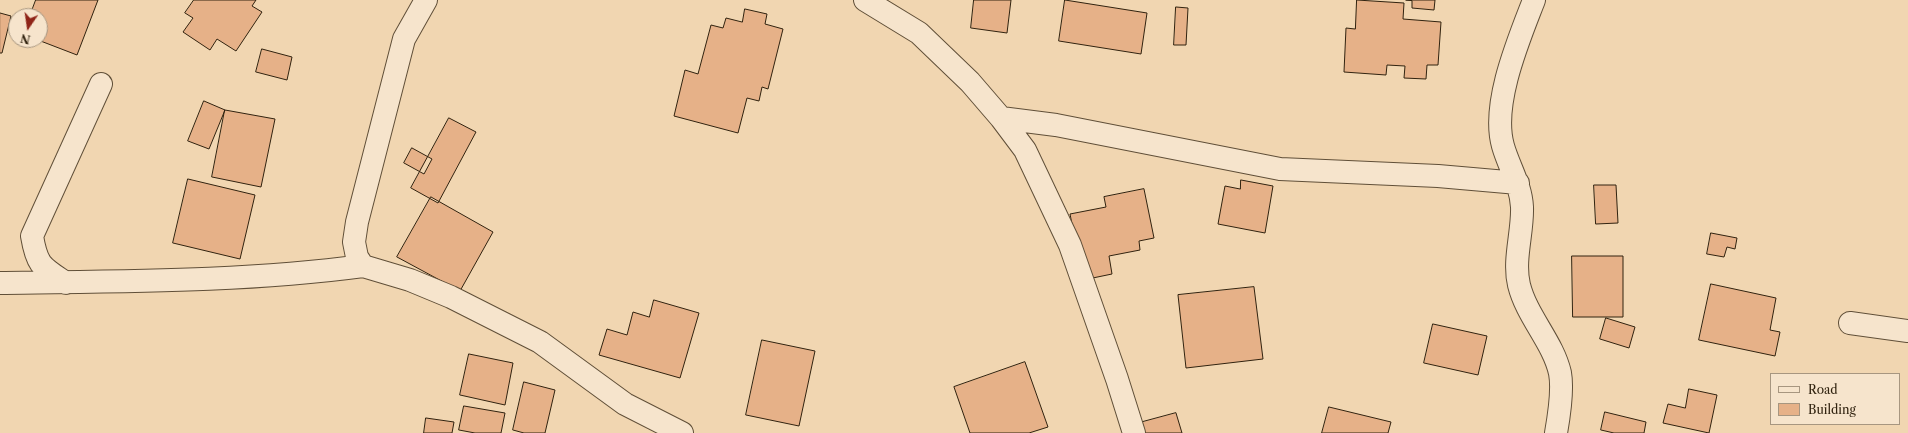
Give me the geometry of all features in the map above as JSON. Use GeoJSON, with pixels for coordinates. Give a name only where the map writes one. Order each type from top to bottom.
{"type":"FeatureCollection","features":[{"type":"Feature","properties":{"kind":"street"},"geometry":{"type":"LineString","coordinates":[[363,266],[357,257],[354,242],[357,222],[404,39],[426,0]]}},
{"type":"Feature","properties":{"kind":"street"},"geometry":{"type":"LineString","coordinates":[[865,0],[919,33],[970,82],[1001,118],[1025,150],[1070,245],[1117,379],[1134,433]]}},
{"type":"Feature","properties":{"kind":"street"},"geometry":{"type":"LineString","coordinates":[[1534,0],[1512,56],[1502,98],[1502,145],[1518,183],[1522,206],[1518,261],[1519,284],[1532,319],[1555,359],[1560,374],[1556,433]]}},
{"type":"Feature","properties":{"kind":"street"},"geometry":{"type":"LineString","coordinates":[[66,283],[42,267],[36,255],[32,236],[101,84]]}},
{"type":"Feature","properties":{"kind":"street"},"geometry":{"type":"LineString","coordinates":[[1001,118],[1056,125],[1280,169],[1438,176],[1518,183]]}},
{"type":"Feature","properties":{"kind":"street"},"geometry":{"type":"LineString","coordinates":[[0,283],[66,283],[222,278],[285,275],[363,266],[410,280],[451,297],[540,342],[625,404],[682,433]]}},
{"type":"Feature","properties":{"kind":"street"},"geometry":{"type":"LineString","coordinates":[[1850,323],[1908,331]]}},
{"type":"Feature","properties":{"kind":"building"},"geometry":{"type":"Polygon","coordinates":[[[36,0],[98,0],[77,55],[48,44],[48,8],[33,8],[36,0]]]}},
{"type":"Feature","properties":{"kind":"building"},"geometry":{"type":"Polygon","coordinates":[[[194,0],[256,0],[252,6],[262,12],[236,51],[217,39],[210,50],[183,32],[193,18],[185,13],[194,0]]]}},
{"type":"Feature","properties":{"kind":"building"},"geometry":{"type":"Polygon","coordinates":[[[974,0],[1011,0],[1007,33],[971,28],[974,0]]]}},
{"type":"Feature","properties":{"kind":"building"},"geometry":{"type":"Polygon","coordinates":[[[1065,0],[1147,13],[1141,54],[1059,41],[1065,0]]]}},
{"type":"Feature","properties":{"kind":"building"},"geometry":{"type":"Polygon","coordinates":[[[1357,0],[1404,3],[1403,19],[1441,22],[1438,65],[1427,65],[1426,79],[1404,78],[1405,66],[1387,65],[1386,75],[1344,72],[1346,28],[1355,29],[1357,0]]]}},
{"type":"Feature","properties":{"kind":"building"},"geometry":{"type":"Polygon","coordinates":[[[1406,0],[1435,0],[1434,10],[1412,8],[1412,1],[1406,0]]]}},
{"type":"Feature","properties":{"kind":"building"},"geometry":{"type":"Polygon","coordinates":[[[1176,7],[1188,8],[1186,45],[1174,45],[1176,7]]]}},
{"type":"Feature","properties":{"kind":"building"},"geometry":{"type":"Polygon","coordinates":[[[745,9],[767,14],[765,24],[783,29],[768,89],[762,87],[759,101],[747,98],[738,133],[674,116],[685,70],[698,74],[711,25],[723,28],[726,18],[742,22],[745,9]]]}},
{"type":"Feature","properties":{"kind":"building"},"geometry":{"type":"Polygon","coordinates":[[[0,13],[8,15],[8,28],[2,53],[0,53],[0,13]]]}},
{"type":"Feature","properties":{"kind":"building"},"geometry":{"type":"Polygon","coordinates":[[[262,49],[292,57],[287,80],[256,72],[262,49]]]}},
{"type":"Feature","properties":{"kind":"building"},"geometry":{"type":"Polygon","coordinates":[[[204,101],[225,110],[209,149],[188,141],[204,101]]]}},
{"type":"Feature","properties":{"kind":"building"},"geometry":{"type":"Polygon","coordinates":[[[225,110],[275,119],[261,187],[212,177],[225,110]]]}},
{"type":"Feature","properties":{"kind":"building"},"geometry":{"type":"Polygon","coordinates":[[[449,118],[476,132],[438,203],[411,188],[449,118]]]}},
{"type":"Feature","properties":{"kind":"building"},"geometry":{"type":"Polygon","coordinates":[[[412,148],[432,159],[424,174],[404,163],[412,148]]]}},
{"type":"Feature","properties":{"kind":"building"},"geometry":{"type":"Polygon","coordinates":[[[188,179],[255,195],[240,259],[173,243],[188,179]]]}},
{"type":"Feature","properties":{"kind":"building"},"geometry":{"type":"Polygon","coordinates":[[[1241,180],[1273,186],[1265,233],[1218,224],[1225,186],[1240,189],[1241,180]]]}},
{"type":"Feature","properties":{"kind":"building"},"geometry":{"type":"Polygon","coordinates":[[[1594,185],[1616,185],[1618,223],[1596,224],[1594,185]]]}},
{"type":"Feature","properties":{"kind":"building"},"geometry":{"type":"Polygon","coordinates":[[[1144,189],[1154,238],[1139,241],[1140,250],[1109,256],[1112,274],[1083,280],[1070,214],[1106,207],[1104,197],[1144,189]]]}},
{"type":"Feature","properties":{"kind":"building"},"geometry":{"type":"Polygon","coordinates":[[[431,197],[493,232],[460,291],[397,257],[431,197]]]}},
{"type":"Feature","properties":{"kind":"building"},"geometry":{"type":"Polygon","coordinates":[[[1711,233],[1737,238],[1735,249],[1727,247],[1724,257],[1707,254],[1711,233]]]}},
{"type":"Feature","properties":{"kind":"building"},"geometry":{"type":"Polygon","coordinates":[[[1572,256],[1623,256],[1623,317],[1573,317],[1572,256]]]}},
{"type":"Feature","properties":{"kind":"building"},"geometry":{"type":"Polygon","coordinates":[[[1711,284],[1776,298],[1770,330],[1780,332],[1775,356],[1699,340],[1711,284]]]}},
{"type":"Feature","properties":{"kind":"building"},"geometry":{"type":"Polygon","coordinates":[[[1254,287],[1263,359],[1186,368],[1178,295],[1254,287]]]}},
{"type":"Feature","properties":{"kind":"building"},"geometry":{"type":"Polygon","coordinates":[[[654,300],[699,313],[680,378],[599,355],[607,329],[627,335],[633,312],[649,317],[654,300]]]}},
{"type":"Feature","properties":{"kind":"building"},"geometry":{"type":"Polygon","coordinates":[[[1606,318],[1635,327],[1629,348],[1600,339],[1606,318]]]}},
{"type":"Feature","properties":{"kind":"building"},"geometry":{"type":"Polygon","coordinates":[[[1433,324],[1487,336],[1478,375],[1424,363],[1433,324]]]}},
{"type":"Feature","properties":{"kind":"building"},"geometry":{"type":"Polygon","coordinates":[[[762,340],[815,351],[799,426],[746,415],[762,340]]]}},
{"type":"Feature","properties":{"kind":"building"},"geometry":{"type":"Polygon","coordinates":[[[469,354],[513,363],[505,405],[460,395],[469,354]]]}},
{"type":"Feature","properties":{"kind":"building"},"geometry":{"type":"Polygon","coordinates":[[[1025,362],[1048,427],[1029,433],[970,433],[954,387],[1025,362]]]}},
{"type":"Feature","properties":{"kind":"building"},"geometry":{"type":"Polygon","coordinates":[[[524,382],[555,390],[545,433],[524,433],[513,430],[524,382]]]}},
{"type":"Feature","properties":{"kind":"building"},"geometry":{"type":"Polygon","coordinates":[[[1689,389],[1717,395],[1709,433],[1663,423],[1668,404],[1685,408],[1689,389]]]}},
{"type":"Feature","properties":{"kind":"building"},"geometry":{"type":"Polygon","coordinates":[[[464,406],[505,413],[501,433],[475,433],[459,430],[464,406]]]}},
{"type":"Feature","properties":{"kind":"building"},"geometry":{"type":"Polygon","coordinates":[[[1329,407],[1391,422],[1388,433],[1322,433],[1329,407]]]}},
{"type":"Feature","properties":{"kind":"building"},"geometry":{"type":"Polygon","coordinates":[[[1605,412],[1646,422],[1644,433],[1614,433],[1601,430],[1605,412]]]}},
{"type":"Feature","properties":{"kind":"building"},"geometry":{"type":"Polygon","coordinates":[[[1176,413],[1182,433],[1142,433],[1139,423],[1176,413]]]}},
{"type":"Feature","properties":{"kind":"building"},"geometry":{"type":"Polygon","coordinates":[[[426,418],[454,422],[452,433],[424,433],[426,418]]]}}]}
